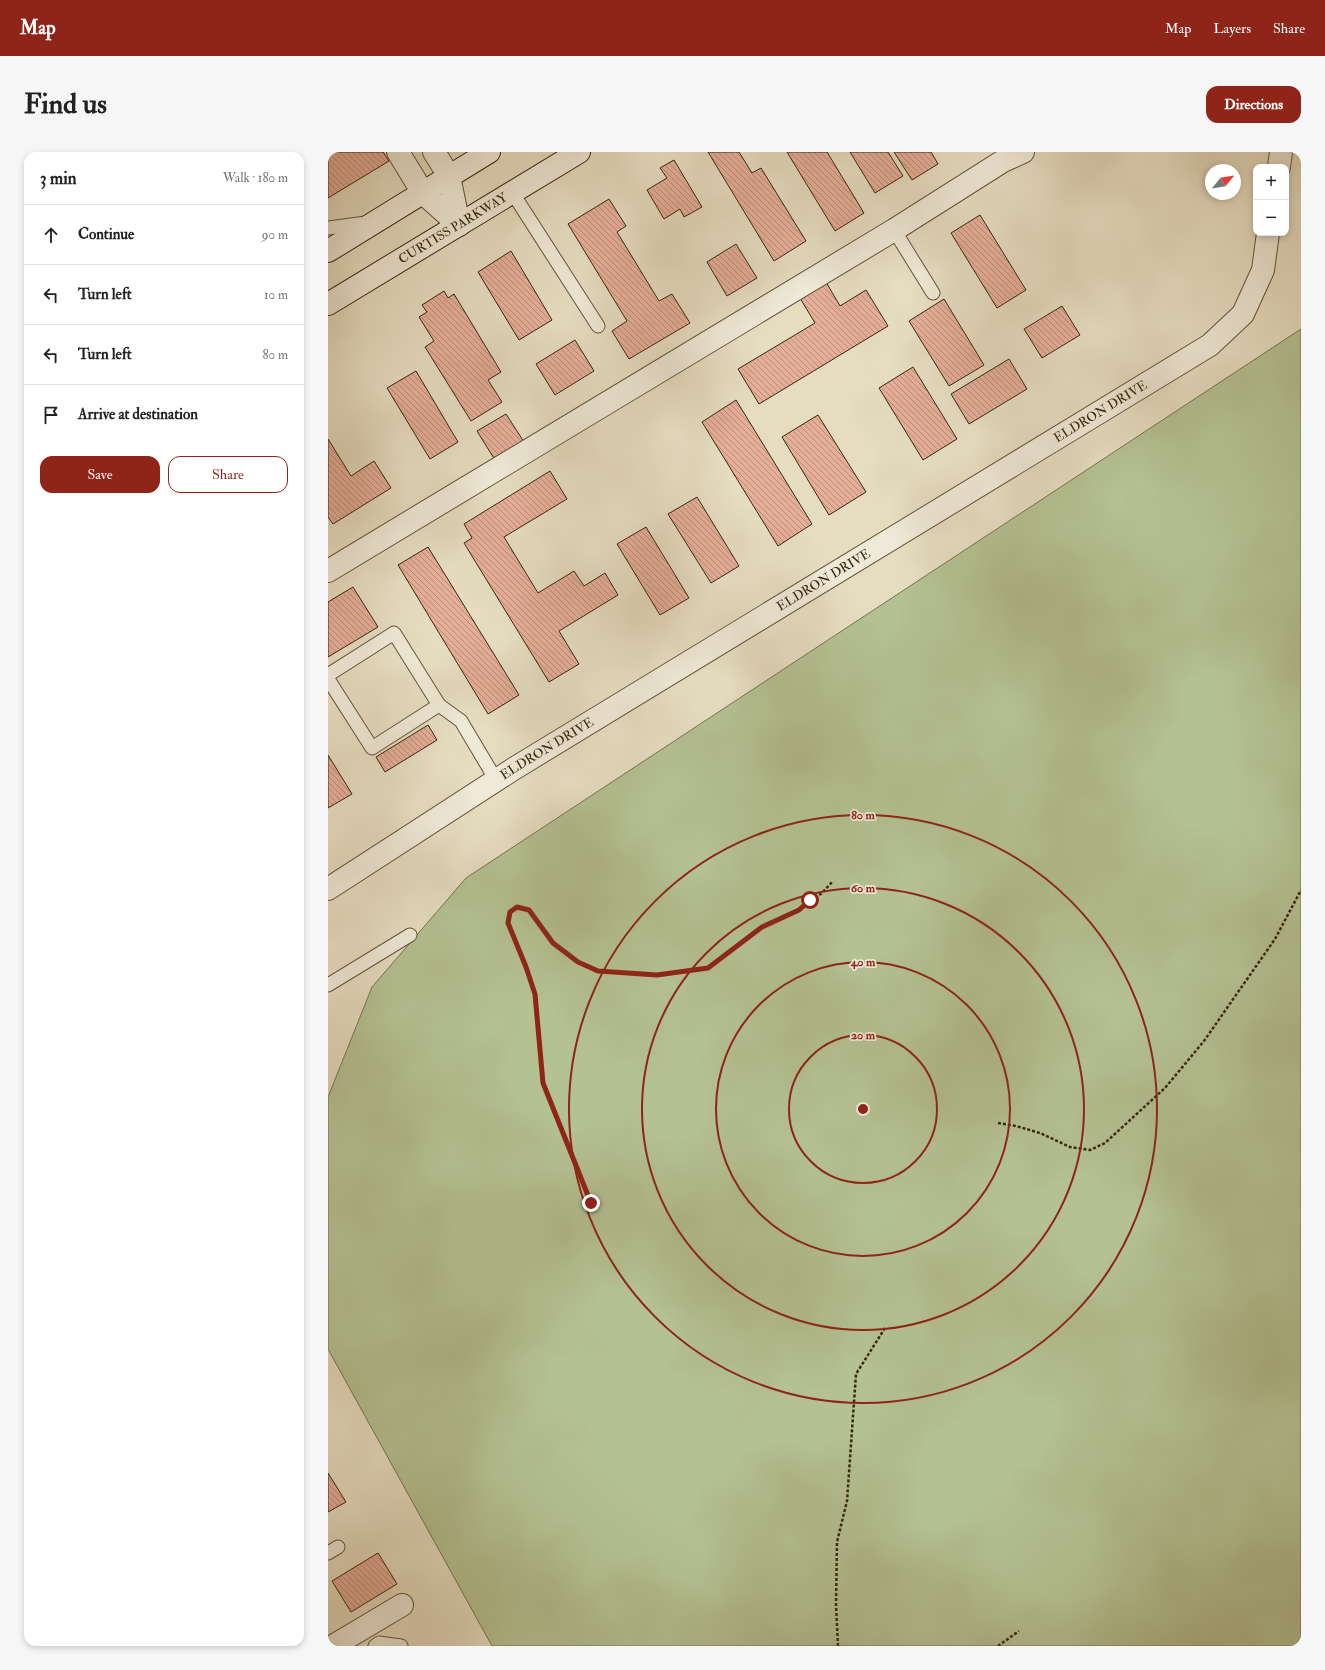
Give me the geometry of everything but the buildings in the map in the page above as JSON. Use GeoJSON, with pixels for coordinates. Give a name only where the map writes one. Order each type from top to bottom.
{"type":"FeatureCollection","features":[{"type":"Feature","properties":{"kind":"street"},"geometry":{"type":"LineString","coordinates":[[398,152],[423,193],[459,225]]}},
{"type":"Feature","properties":{"kind":"street"},"geometry":{"type":"LineString","coordinates":[[434,152],[449,176],[459,225]]}},
{"type":"Feature","properties":{"kind":"street"},"geometry":{"type":"LineString","coordinates":[[328,251],[489,152]]}},
{"type":"Feature","properties":{"kind":"street","name":"CURTISS PARKWAY"},"geometry":{"type":"LineString","coordinates":[[328,304],[579,152]]}},
{"type":"Feature","properties":{"kind":"street"},"geometry":{"type":"LineString","coordinates":[[328,571],[894,230],[1003,162],[1023,152]]}},
{"type":"Feature","properties":{"kind":"street"},"geometry":{"type":"LineString","coordinates":[[1279,164],[1281,152]]}},
{"type":"Feature","properties":{"kind":"street","name":"ELDRON DRIVE"},"geometry":{"type":"LineString","coordinates":[[328,888],[496,780],[1210,345],[1243,314],[1263,270],[1268,236]]}},
{"type":"Feature","properties":{"kind":"street"},"geometry":{"type":"LineString","coordinates":[[333,1646],[402,1605]]}},
{"type":"Feature","properties":{"kind":"lane"},"geometry":{"type":"LineString","coordinates":[[512,192],[598,326]]}},
{"type":"Feature","properties":{"kind":"lane"},"geometry":{"type":"LineString","coordinates":[[328,228],[376,222]]}},
{"type":"Feature","properties":{"kind":"lane"},"geometry":{"type":"LineString","coordinates":[[894,230],[933,293]]}},
{"type":"Feature","properties":{"kind":"lane"},"geometry":{"type":"LineString","coordinates":[[328,675],[394,633],[439,705],[462,722],[496,780]]}},
{"type":"Feature","properties":{"kind":"lane"},"geometry":{"type":"LineString","coordinates":[[328,679],[372,748],[439,705]]}},
{"type":"Feature","properties":{"kind":"lane"},"geometry":{"type":"LineString","coordinates":[[328,985],[410,935]]}},
{"type":"Feature","properties":{"kind":"lane"},"geometry":{"type":"LineString","coordinates":[[375,1646],[379,1643],[401,1646]]}},
{"type":"Feature","properties":{"kind":"path"},"geometry":{"type":"LineString","coordinates":[[591,1203],[543,1083],[535,994],[508,923],[510,912],[517,907],[529,910],[553,943],[578,962],[598,971],[657,975],[708,968],[762,927],[799,910],[822,893],[833,881]]}},
{"type":"Feature","properties":{"kind":"path"},"geometry":{"type":"LineString","coordinates":[[998,1123],[1016,1126],[1040,1133],[1070,1147],[1090,1150],[1105,1143],[1165,1088],[1204,1041],[1274,939],[1301,890]]}},
{"type":"Feature","properties":{"kind":"path"},"geometry":{"type":"LineString","coordinates":[[838,1646],[836,1605],[837,1542],[847,1501],[856,1374],[885,1328]]}},
{"type":"Feature","properties":{"kind":"path"},"geometry":{"type":"LineString","coordinates":[[998,1646],[1019,1631]]}},
{"type":"Feature","properties":{"kind":"green space"},"geometry":{"type":"Polygon","coordinates":[[[1301,329],[1301,1646],[492,1646],[328,1349],[328,1097],[372,987],[466,878],[1301,329]]]}},
{"type":"Feature","properties":{"kind":"route"},"geometry":{"type":"LineString","coordinates":[[591,1203],[581,1174],[550,1104],[543,1083],[540,1068],[535,994],[508,923],[510,912],[517,907],[529,910],[553,943],[578,962],[598,971],[657,975],[708,968],[762,927],[799,910],[810,900]]}}]}
